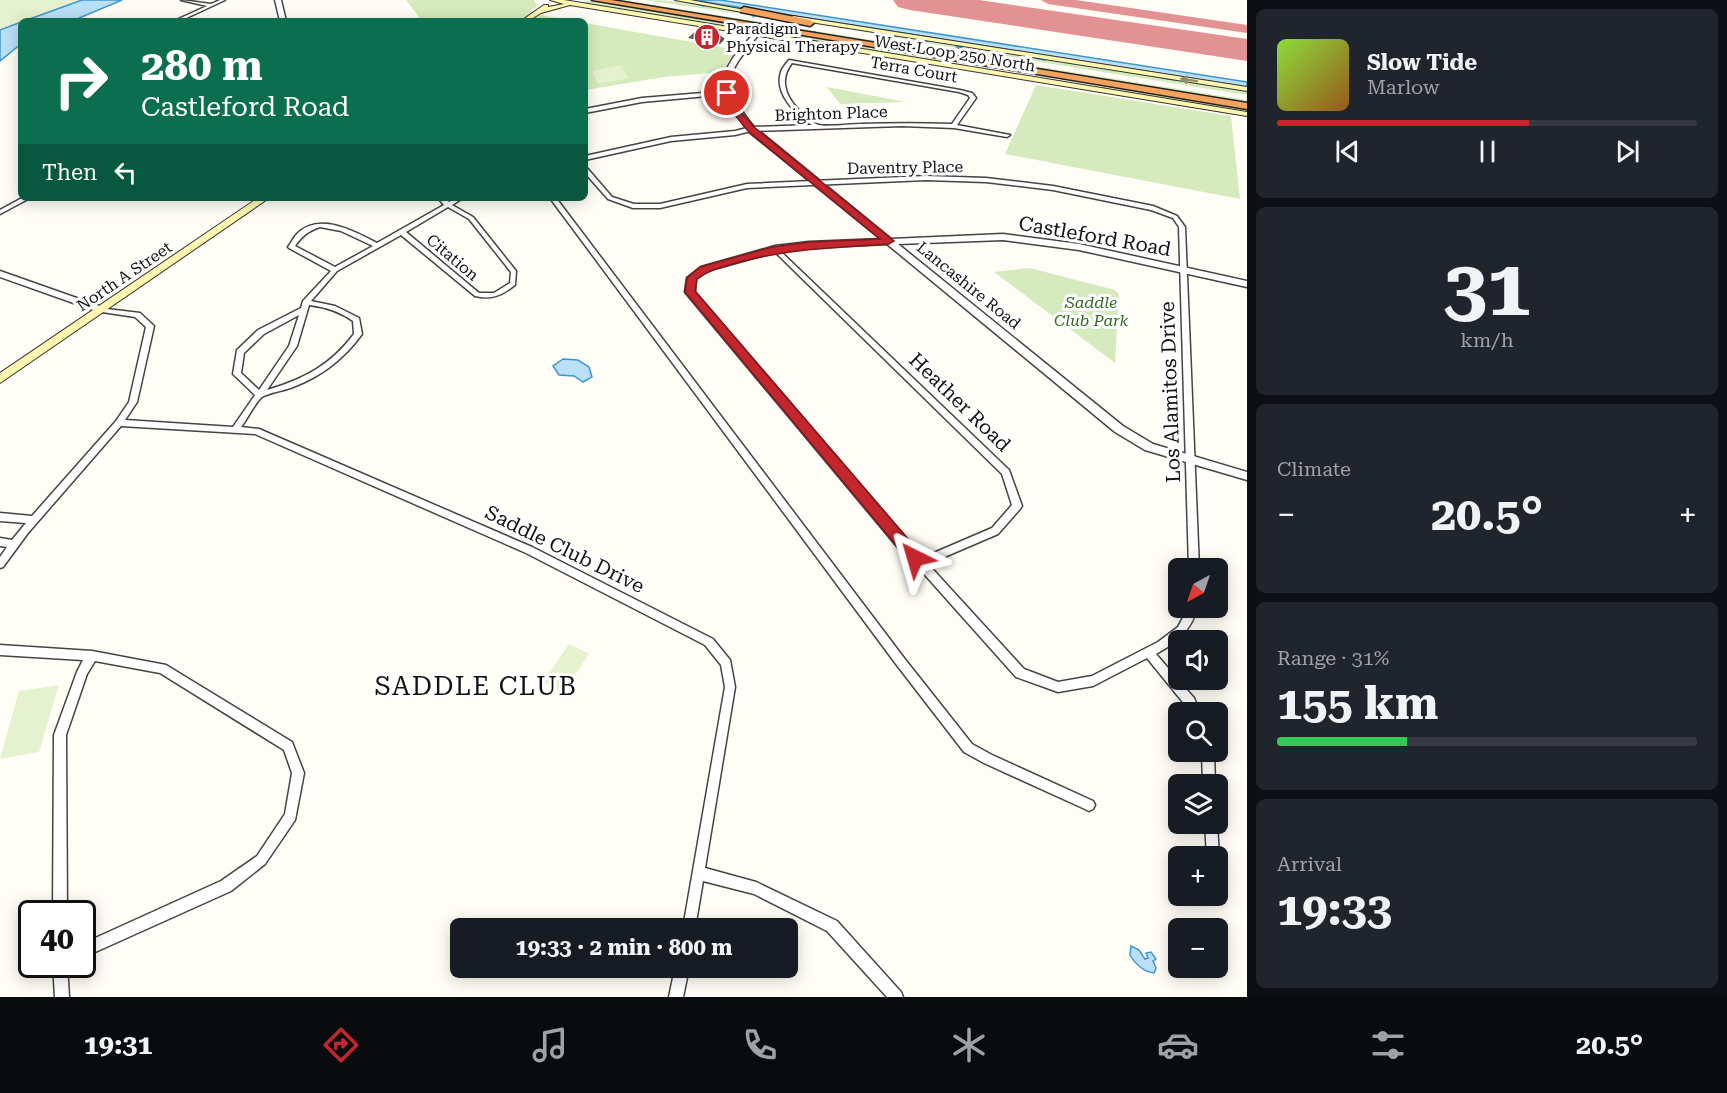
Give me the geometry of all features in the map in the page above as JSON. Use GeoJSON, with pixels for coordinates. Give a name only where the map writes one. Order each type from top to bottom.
{"type":"FeatureCollection","features":[{"type":"Feature","properties":{"kind":"highway"},"geometry":{"type":"LineString","coordinates":[[596,0],[1068,78],[1247,105]]}},
{"type":"Feature","properties":{"kind":"highway"},"geometry":{"type":"LineString","coordinates":[[637,0],[1247,98]]}},
{"type":"Feature","properties":{"kind":"highway"},"geometry":{"type":"LineString","coordinates":[[744,10],[956,51]]}},
{"type":"Feature","properties":{"kind":"highway"},"geometry":{"type":"LineString","coordinates":[[835,47],[978,68],[1068,78]]}},
{"type":"Feature","properties":{"kind":"main road","name":"West Loop 250 North"},"geometry":{"type":"LineString","coordinates":[[554,0],[578,2],[756,34],[1247,114]]}},
{"type":"Feature","properties":{"kind":"main road"},"geometry":{"type":"LineString","coordinates":[[528,18],[554,0]]}},
{"type":"Feature","properties":{"kind":"main road","name":"West Loop 250 North"},"geometry":{"type":"LineString","coordinates":[[678,0],[1247,89]]}},
{"type":"Feature","properties":{"kind":"main road"},"geometry":{"type":"LineString","coordinates":[[539,11],[542,4],[540,2]]}},
{"type":"Feature","properties":{"kind":"main road"},"geometry":{"type":"LineString","coordinates":[[539,11],[578,2]]}},
{"type":"Feature","properties":{"kind":"main road","name":"North A Street"},"geometry":{"type":"LineString","coordinates":[[0,379],[260,201]]}},
{"type":"Feature","properties":{"kind":"street"},"geometry":{"type":"LineString","coordinates":[[183,0],[211,5]]}},
{"type":"Feature","properties":{"kind":"street"},"geometry":{"type":"LineString","coordinates":[[183,18],[223,0]]}},
{"type":"Feature","properties":{"kind":"street"},"geometry":{"type":"LineString","coordinates":[[278,0],[282,18]]}},
{"type":"Feature","properties":{"kind":"street"},"geometry":{"type":"LineString","coordinates":[[588,110],[642,100],[727,93],[725,79],[729,66],[756,34]]}},
{"type":"Feature","properties":{"kind":"street","name":"Terra Court"},"geometry":{"type":"LineString","coordinates":[[819,127],[798,112],[783,92],[783,73],[791,61],[970,94],[973,99],[954,126]]}},
{"type":"Feature","properties":{"kind":"street","name":"Lancashire Road"},"geometry":{"type":"LineString","coordinates":[[727,93],[734,109],[751,129],[1119,429],[1149,447],[1247,476]]}},
{"type":"Feature","properties":{"kind":"street","name":"Brighton Place"},"geometry":{"type":"LineString","coordinates":[[588,157],[671,139],[735,133],[751,129],[902,124],[954,126],[1007,135]]}},
{"type":"Feature","properties":{"kind":"street","name":"Daventry Place"},"geometry":{"type":"LineString","coordinates":[[588,172],[610,198],[633,206],[660,206],[747,186],[926,178],[986,180],[1053,188],[1153,208],[1175,217]]}},
{"type":"Feature","properties":{"kind":"street"},"geometry":{"type":"LineString","coordinates":[[0,213],[22,201]]}},
{"type":"Feature","properties":{"kind":"street"},"geometry":{"type":"LineString","coordinates":[[403,233],[448,205],[444,201]]}},
{"type":"Feature","properties":{"kind":"street","name":"Citation"},"geometry":{"type":"LineString","coordinates":[[448,205],[455,201]]}},
{"type":"Feature","properties":{"kind":"street"},"geometry":{"type":"LineString","coordinates":[[555,201],[900,661],[968,748],[1089,806]]}},
{"type":"Feature","properties":{"kind":"street","name":"Citation"},"geometry":{"type":"LineString","coordinates":[[304,307],[335,270],[403,233],[477,295],[489,297],[499,294],[513,284],[514,272],[471,218],[448,205]]}},
{"type":"Feature","properties":{"kind":"street","name":"Los Alamitos Drive"},"geometry":{"type":"LineString","coordinates":[[1175,217],[1182,227],[1185,271],[1194,558]]}},
{"type":"Feature","properties":{"kind":"street"},"geometry":{"type":"LineString","coordinates":[[335,270],[291,247],[296,238],[314,228],[326,225],[341,227],[378,246]]}},
{"type":"Feature","properties":{"kind":"street","name":"Castleford Road"},"geometry":{"type":"LineString","coordinates":[[1148,652],[1093,681],[1058,687],[1020,673],[917,560],[690,292],[692,278],[704,269],[775,249],[809,245],[1002,237],[1079,247],[1247,284]]}},
{"type":"Feature","properties":{"kind":"street","name":"Heather Road"},"geometry":{"type":"LineString","coordinates":[[775,249],[1006,472],[1017,506],[994,531],[917,560]]}},
{"type":"Feature","properties":{"kind":"street"},"geometry":{"type":"LineString","coordinates":[[0,274],[102,310],[137,315],[150,326],[133,402],[119,423],[34,520],[0,564]]}},
{"type":"Feature","properties":{"kind":"street"},"geometry":{"type":"LineString","coordinates":[[327,304],[343,310],[356,320],[358,334],[346,352],[326,369],[258,395],[237,374],[240,352],[261,332],[304,307],[327,304]]}},
{"type":"Feature","properties":{"kind":"street"},"geometry":{"type":"LineString","coordinates":[[235,430],[293,346],[304,307]]}},
{"type":"Feature","properties":{"kind":"street","name":"Saddle Club Drive"},"geometry":{"type":"LineString","coordinates":[[119,423],[256,431],[529,550],[709,642],[726,663],[730,687],[691,918]]}},
{"type":"Feature","properties":{"kind":"street"},"geometry":{"type":"LineString","coordinates":[[0,517],[34,520]]}},
{"type":"Feature","properties":{"kind":"street"},"geometry":{"type":"LineString","coordinates":[[0,542],[15,544]]}},
{"type":"Feature","properties":{"kind":"street"},"geometry":{"type":"LineString","coordinates":[[1187,618],[1182,630],[1148,652],[1190,702]]}},
{"type":"Feature","properties":{"kind":"street"},"geometry":{"type":"LineString","coordinates":[[0,650],[92,656],[162,668],[288,746],[298,773],[291,816],[261,860],[226,886],[96,945]]}},
{"type":"Feature","properties":{"kind":"street"},"geometry":{"type":"LineString","coordinates":[[60,900],[60,735],[82,672],[92,656]]}},
{"type":"Feature","properties":{"kind":"street"},"geometry":{"type":"LineString","coordinates":[[699,873],[756,888],[832,926],[896,997]]}},
{"type":"Feature","properties":{"kind":"street"},"geometry":{"type":"LineString","coordinates":[[61,978],[63,997]]}},
{"type":"Feature","properties":{"kind":"street"},"geometry":{"type":"LineString","coordinates":[[676,997],[680,978]]}},
{"type":"Feature","properties":{"kind":"green space"},"geometry":{"type":"Polygon","coordinates":[[[0,0],[97,0],[51,18],[18,18],[18,30],[0,38],[0,0]]]}},
{"type":"Feature","properties":{"kind":"green space"},"geometry":{"type":"Polygon","coordinates":[[[406,0],[534,0],[537,6],[529,13],[558,18],[420,18],[406,0]]]}},
{"type":"Feature","properties":{"kind":"green space"},"geometry":{"type":"Polygon","coordinates":[[[582,0],[749,27],[746,31],[584,4],[586,2],[582,0]]]}},
{"type":"Feature","properties":{"kind":"green space"},"geometry":{"type":"Polygon","coordinates":[[[603,0],[624,0],[1247,100],[1247,104],[603,0]]]}},
{"type":"Feature","properties":{"kind":"green space"},"geometry":{"type":"Polygon","coordinates":[[[645,0],[734,9],[823,26],[645,0]]]}},
{"type":"Feature","properties":{"kind":"green space"},"geometry":{"type":"Polygon","coordinates":[[[588,24],[737,50],[721,72],[664,77],[588,90],[588,24]]]}},
{"type":"Feature","properties":{"kind":"green space"},"geometry":{"type":"Polygon","coordinates":[[[773,31],[981,65],[909,57],[770,34],[773,31]]]}},
{"type":"Feature","properties":{"kind":"green space"},"geometry":{"type":"Polygon","coordinates":[[[858,31],[1247,91],[1247,95],[952,48],[858,31]]]}},
{"type":"Feature","properties":{"kind":"green space"},"geometry":{"type":"Polygon","coordinates":[[[621,65],[629,78],[598,84],[592,71],[621,65]]]}},
{"type":"Feature","properties":{"kind":"green space"},"geometry":{"type":"Polygon","coordinates":[[[987,70],[1247,109],[1247,113],[987,70]]]}},
{"type":"Feature","properties":{"kind":"green space"},"geometry":{"type":"Polygon","coordinates":[[[1036,85],[1231,116],[1240,199],[1005,154],[1036,85]]]}},
{"type":"Feature","properties":{"kind":"green space"},"geometry":{"type":"Polygon","coordinates":[[[827,87],[906,102],[840,104],[827,87]]]}},
{"type":"Feature","properties":{"kind":"green space","name":"Saddle Club Park"},"geometry":{"type":"Polygon","coordinates":[[[1030,268],[1115,290],[1119,294],[1115,363],[994,272],[1030,268]]]}},
{"type":"Feature","properties":{"kind":"green space"},"geometry":{"type":"Polygon","coordinates":[[[569,644],[589,654],[563,693],[543,682],[569,644]]]}},
{"type":"Feature","properties":{"kind":"green space"},"geometry":{"type":"Polygon","coordinates":[[[59,685],[39,752],[0,759],[19,691],[59,685]]]}},
{"type":"Feature","properties":{"kind":"water"},"geometry":{"type":"Polygon","coordinates":[[[82,0],[122,0],[79,18],[32,18],[82,0]]]}},
{"type":"Feature","properties":{"kind":"water"},"geometry":{"type":"Polygon","coordinates":[[[693,0],[720,0],[1247,82],[1247,87],[693,0]]]}},
{"type":"Feature","properties":{"kind":"water"},"geometry":{"type":"Polygon","coordinates":[[[18,23],[18,46],[0,61],[0,30],[18,23]]]}},
{"type":"Feature","properties":{"kind":"water"},"geometry":{"type":"Polygon","coordinates":[[[563,359],[578,360],[589,367],[592,377],[583,382],[574,376],[559,375],[553,366],[563,359]]]}},
{"type":"Feature","properties":{"kind":"water"},"geometry":{"type":"Polygon","coordinates":[[[1131,946],[1139,950],[1145,959],[1148,958],[1146,953],[1151,952],[1156,959],[1153,961],[1156,968],[1154,973],[1143,969],[1134,961],[1130,955],[1131,946]]]}},
{"type":"Feature","properties":{"kind":"building","name":"Paradigm Physical Therapy"},"geometry":{"type":"Polygon","coordinates":[[[697,30],[720,35],[725,39],[720,44],[688,38],[697,30]]]}},
{"type":"Feature","properties":{"kind":"waterway"},"geometry":{"type":"LineString","coordinates":[[699,5],[704,6]]}},
{"type":"Feature","properties":{"kind":"waterway"},"geometry":{"type":"LineString","coordinates":[[749,27],[773,31],[770,34],[746,31],[749,27]]}},
{"type":"Feature","properties":{"kind":"waterway"},"geometry":{"type":"LineString","coordinates":[[813,32],[815,32],[815,33],[812,33],[813,32]]}},
{"type":"Feature","properties":{"kind":"waterway"},"geometry":{"type":"LineString","coordinates":[[891,35],[896,36]]}},
{"type":"Feature","properties":{"kind":"waterway"},"geometry":{"type":"LineString","coordinates":[[923,41],[928,41]]}},
{"type":"Feature","properties":{"kind":"waterway"},"geometry":{"type":"LineString","coordinates":[[956,46],[963,47],[958,48],[956,46]]}},
{"type":"Feature","properties":{"kind":"waterway"},"geometry":{"type":"LineString","coordinates":[[1035,58],[1045,60]]}},
{"type":"Feature","properties":{"kind":"waterway"},"geometry":{"type":"LineString","coordinates":[[1162,78],[1175,80]]}},
{"type":"Feature","properties":{"kind":"waterway"},"geometry":{"type":"LineString","coordinates":[[1104,88],[1110,91],[1103,90],[1104,88]]}},
{"type":"Feature","properties":{"kind":"taxiway"},"geometry":{"type":"LineString","coordinates":[[1048,0],[1247,29]]}},
{"type":"Feature","properties":{"kind":"runway"},"geometry":{"type":"LineString","coordinates":[[910,0],[1247,50]]}},
{"type":"Feature","properties":{"kind":"place","name":"Paradigm Physical Therapy"},"geometry":{"type":"Point","coordinates":[707,37]}},
{"type":"Feature","properties":{"kind":"district","name":"SADDLE CLUB"},"geometry":{"type":"Point","coordinates":[476,686]}},
{"type":"Feature","properties":{"kind":"route"},"geometry":{"type":"LineString","coordinates":[[727,93],[734,109],[751,129],[889,241],[775,249],[704,269],[692,278],[690,292],[915,558]]}}]}
